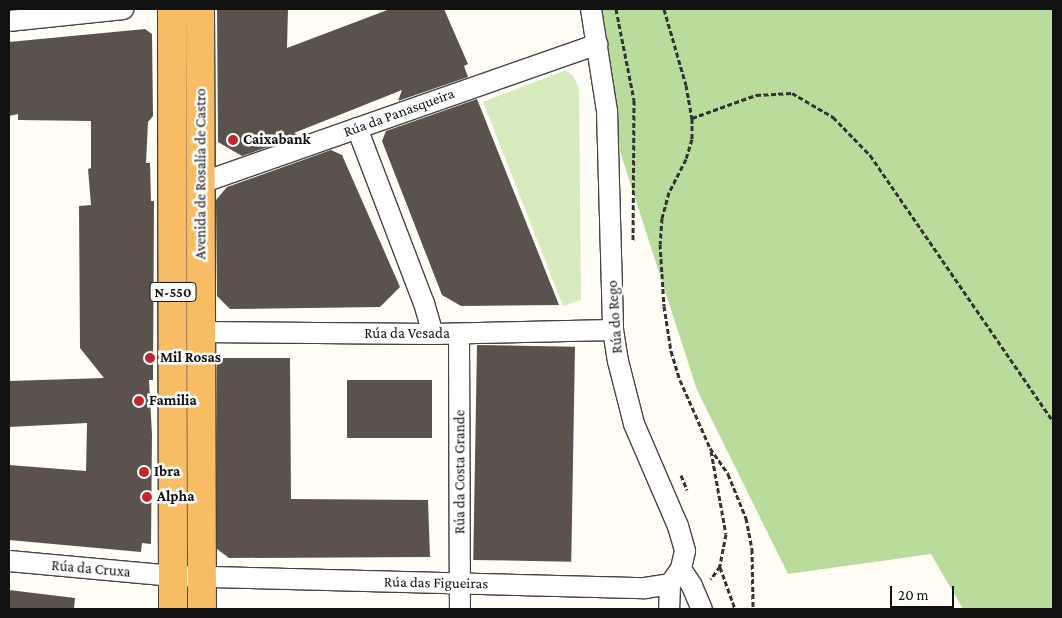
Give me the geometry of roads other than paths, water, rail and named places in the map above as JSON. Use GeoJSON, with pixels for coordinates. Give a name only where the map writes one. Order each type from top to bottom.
{"type":"FeatureCollection","features":[{"type":"Feature","properties":{"kind":"highway","name":"Avenida de Rosalía de Castro"},"geometry":{"type":"LineString","coordinates":[[172,9],[173,609]]}},
{"type":"Feature","properties":{"kind":"highway","name":"Avenida de Rosalía de Castro"},"geometry":{"type":"LineString","coordinates":[[200,9],[202,609]]}},
{"type":"Feature","properties":{"kind":"street"},"geometry":{"type":"LineString","coordinates":[[9,21],[123,9]]}},
{"type":"Feature","properties":{"kind":"street","name":"Rúa do Rego"},"geometry":{"type":"LineString","coordinates":[[591,9],[607,111],[613,330],[618,361],[634,424],[683,540],[684,561],[676,577],[670,609]]}},
{"type":"Feature","properties":{"kind":"street","name":"Rúa da Panasqueira"},"geometry":{"type":"LineString","coordinates":[[201,183],[597,44]]}},
{"type":"Feature","properties":{"kind":"street"},"geometry":{"type":"LineString","coordinates":[[357,128],[434,334]]}},
{"type":"Feature","properties":{"kind":"street","name":"Rúa da Vesada"},"geometry":{"type":"LineString","coordinates":[[200,332],[459,334],[613,330]]}},
{"type":"Feature","properties":{"kind":"street","name":"Rúa da Costa Grande"},"geometry":{"type":"LineString","coordinates":[[459,334],[460,609]]}},
{"type":"Feature","properties":{"kind":"street","name":"Rúa da Cruxa"},"geometry":{"type":"LineString","coordinates":[[9,561],[173,576],[202,576]]}},
{"type":"Feature","properties":{"kind":"street","name":"Rúa das Figueiras"},"geometry":{"type":"LineString","coordinates":[[202,576],[645,588],[676,577]]}},
{"type":"Feature","properties":{"kind":"street"},"geometry":{"type":"LineString","coordinates":[[676,577],[692,586],[702,609]]}},
{"type":"Feature","properties":{"kind":"place","name":"Caixabank"},"geometry":{"type":"Point","coordinates":[233,140]}},
{"type":"Feature","properties":{"kind":"place","name":"Mil Rosas"},"geometry":{"type":"Point","coordinates":[150,358]}},
{"type":"Feature","properties":{"kind":"place","name":"Familia"},"geometry":{"type":"Point","coordinates":[139,401]}},
{"type":"Feature","properties":{"kind":"place","name":"Ibra"},"geometry":{"type":"Point","coordinates":[144,472]}},
{"type":"Feature","properties":{"kind":"place","name":"Alpha"},"geometry":{"type":"Point","coordinates":[147,497]}}]}
